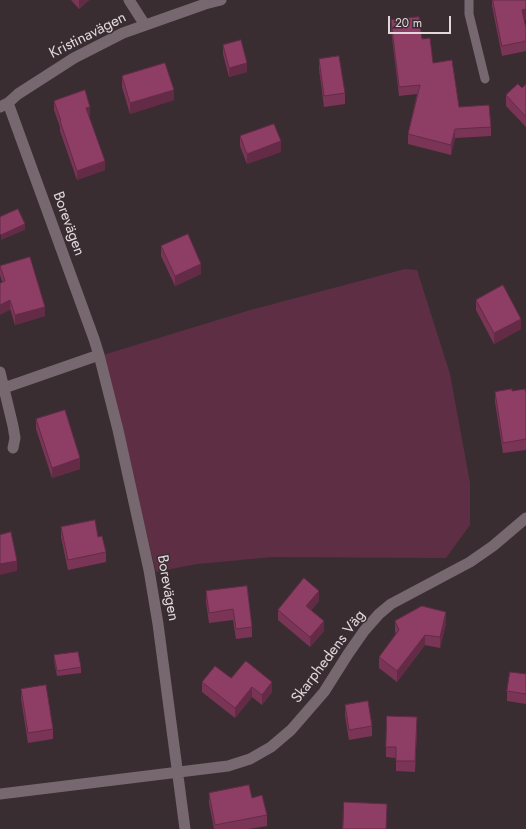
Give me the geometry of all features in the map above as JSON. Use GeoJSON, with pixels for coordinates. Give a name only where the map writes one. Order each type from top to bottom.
{"type":"FeatureCollection","features":[{"type":"Feature","properties":{"kind":"street"},"geometry":{"type":"LineString","coordinates":[[130,0],[145,25]]}},
{"type":"Feature","properties":{"kind":"street","name":"Kristinavägen"},"geometry":{"type":"LineString","coordinates":[[4,105],[18,94],[74,58],[123,33],[221,0]]}},
{"type":"Feature","properties":{"kind":"street","name":"Borevägen"},"geometry":{"type":"LineString","coordinates":[[4,105],[76,290],[99,355],[118,430],[149,570],[158,624],[185,829]]}},
{"type":"Feature","properties":{"kind":"street"},"geometry":{"type":"LineString","coordinates":[[4,388],[99,355]]}},
{"type":"Feature","properties":{"kind":"street"},"geometry":{"type":"LineString","coordinates":[[0,372],[13,426],[15,438],[13,448]]}},
{"type":"Feature","properties":{"kind":"street","name":"Skarphedens Väg"},"geometry":{"type":"LineString","coordinates":[[0,794],[228,766],[250,759],[271,747],[292,730],[324,692],[348,654],[379,614],[391,604],[470,562],[493,546],[526,518]]}},
{"type":"Feature","properties":{"kind":"lane"},"geometry":{"type":"LineString","coordinates":[[469,0],[469,14],[485,79]]}},
{"type":"Feature","properties":{"kind":"shaded area"},"geometry":{"type":"Polygon","coordinates":[[[405,269],[417,270],[450,374],[470,483],[470,525],[446,558],[273,557],[197,564],[156,572],[103,355],[247,311],[405,269]]]}},
{"type":"Feature","properties":{"kind":"building"},"geometry":{"type":"Polygon","coordinates":[[[493,0],[526,0],[526,9],[522,10],[526,28],[526,41],[502,46],[493,0]]]}},
{"type":"Feature","properties":{"kind":"building"},"geometry":{"type":"Polygon","coordinates":[[[419,17],[422,39],[430,38],[433,63],[452,60],[459,107],[489,105],[491,127],[455,129],[451,145],[408,134],[420,85],[399,87],[391,20],[419,17]]]}},
{"type":"Feature","properties":{"kind":"building"},"geometry":{"type":"Polygon","coordinates":[[[241,40],[247,63],[229,68],[223,45],[241,40]]]}},
{"type":"Feature","properties":{"kind":"building"},"geometry":{"type":"Polygon","coordinates":[[[339,56],[345,93],[324,96],[319,59],[339,56]]]}},
{"type":"Feature","properties":{"kind":"building"},"geometry":{"type":"Polygon","coordinates":[[[165,63],[174,90],[130,103],[122,76],[165,63]]]}},
{"type":"Feature","properties":{"kind":"building"},"geometry":{"type":"Polygon","coordinates":[[[518,84],[522,88],[526,84],[526,117],[506,95],[518,84]]]}},
{"type":"Feature","properties":{"kind":"building"},"geometry":{"type":"Polygon","coordinates":[[[85,90],[90,107],[86,108],[105,161],[77,171],[54,101],[85,90]]]}},
{"type":"Feature","properties":{"kind":"building"},"geometry":{"type":"Polygon","coordinates":[[[274,124],[281,141],[247,154],[240,136],[274,124]]]}},
{"type":"Feature","properties":{"kind":"building"},"geometry":{"type":"Polygon","coordinates":[[[18,209],[25,224],[1,235],[0,217],[18,209]]]}},
{"type":"Feature","properties":{"kind":"building"},"geometry":{"type":"Polygon","coordinates":[[[188,234],[201,264],[175,276],[161,246],[188,234]]]}},
{"type":"Feature","properties":{"kind":"building"},"geometry":{"type":"Polygon","coordinates":[[[30,257],[45,307],[15,315],[10,300],[0,305],[0,283],[5,281],[0,266],[30,257]]]}},
{"type":"Feature","properties":{"kind":"building"},"geometry":{"type":"Polygon","coordinates":[[[503,285],[521,319],[494,333],[476,300],[503,285]]]}},
{"type":"Feature","properties":{"kind":"building"},"geometry":{"type":"Polygon","coordinates":[[[512,389],[512,391],[525,389],[526,439],[503,443],[495,392],[512,389]]]}},
{"type":"Feature","properties":{"kind":"building"},"geometry":{"type":"Polygon","coordinates":[[[65,410],[80,458],[52,468],[36,419],[65,410]]]}},
{"type":"Feature","properties":{"kind":"building"},"geometry":{"type":"Polygon","coordinates":[[[95,520],[98,537],[102,536],[106,552],[68,560],[61,527],[95,520]]]}},
{"type":"Feature","properties":{"kind":"building"},"geometry":{"type":"Polygon","coordinates":[[[11,532],[17,561],[0,564],[0,535],[11,532]]]}},
{"type":"Feature","properties":{"kind":"building"},"geometry":{"type":"Polygon","coordinates":[[[304,578],[319,591],[306,606],[324,621],[310,637],[278,610],[304,578]]]}},
{"type":"Feature","properties":{"kind":"building"},"geometry":{"type":"Polygon","coordinates":[[[247,586],[252,627],[236,629],[233,609],[209,613],[206,591],[247,586]]]}},
{"type":"Feature","properties":{"kind":"building"},"geometry":{"type":"Polygon","coordinates":[[[422,606],[446,612],[440,637],[425,635],[397,671],[379,657],[399,630],[395,621],[422,606]]]}},
{"type":"Feature","properties":{"kind":"building"},"geometry":{"type":"Polygon","coordinates":[[[78,652],[81,667],[57,671],[54,655],[78,652]]]}},
{"type":"Feature","properties":{"kind":"building"},"geometry":{"type":"Polygon","coordinates":[[[246,661],[272,682],[262,695],[252,687],[235,708],[202,682],[215,666],[231,678],[246,661]]]}},
{"type":"Feature","properties":{"kind":"building"},"geometry":{"type":"Polygon","coordinates":[[[510,672],[526,674],[526,694],[507,691],[510,672]]]}},
{"type":"Feature","properties":{"kind":"building"},"geometry":{"type":"Polygon","coordinates":[[[46,685],[53,729],[28,733],[21,689],[46,685]]]}},
{"type":"Feature","properties":{"kind":"building"},"geometry":{"type":"Polygon","coordinates":[[[368,701],[372,726],[349,730],[345,705],[368,701]]]}},
{"type":"Feature","properties":{"kind":"building"},"geometry":{"type":"Polygon","coordinates":[[[387,716],[417,717],[415,761],[396,761],[396,747],[386,747],[387,716]]]}},
{"type":"Feature","properties":{"kind":"building"},"geometry":{"type":"Polygon","coordinates":[[[249,785],[252,798],[262,795],[267,815],[215,825],[209,793],[249,785]]]}},
{"type":"Feature","properties":{"kind":"building"},"geometry":{"type":"Polygon","coordinates":[[[344,802],[387,804],[386,829],[343,829],[344,802]]]}}]}
